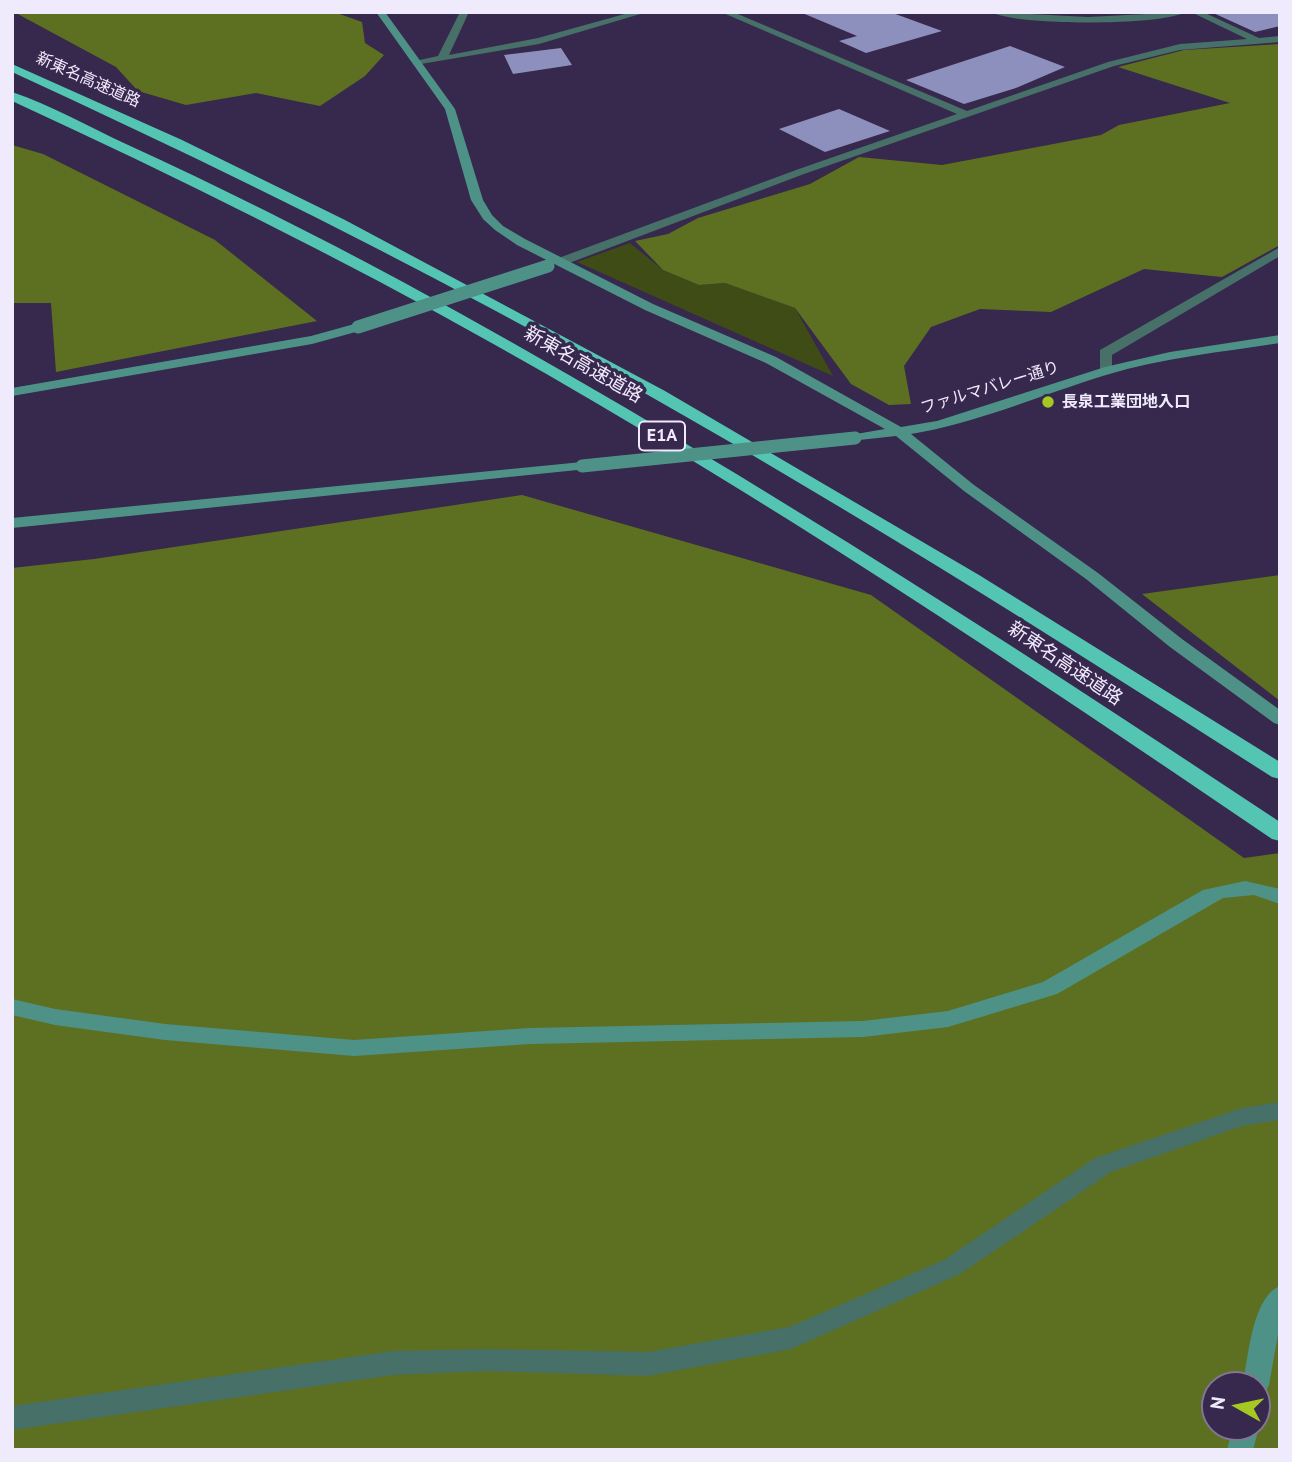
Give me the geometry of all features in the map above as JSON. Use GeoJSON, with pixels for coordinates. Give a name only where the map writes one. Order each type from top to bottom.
{"type":"FeatureCollection","features":[{"type":"Feature","properties":{"kind":"highway","name":"新東名高速道路"},"geometry":{"type":"LineString","coordinates":[[12,67],[193,149],[575,347],[1031,614],[1280,772]]}},
{"type":"Feature","properties":{"kind":"highway","name":"新東名高速道路"},"geometry":{"type":"LineString","coordinates":[[12,96],[208,188],[405,289],[543,365],[976,630],[1280,833]]}},
{"type":"Feature","properties":{"kind":"street"},"geometry":{"type":"LineString","coordinates":[[380,12],[450,109],[477,200],[487,217],[554,264],[771,360],[900,432],[970,488],[1092,576],[1176,643],[1280,719]]}},
{"type":"Feature","properties":{"kind":"street"},"geometry":{"type":"LineString","coordinates":[[442,58],[465,12]]}},
{"type":"Feature","properties":{"kind":"street"},"geometry":{"type":"LineString","coordinates":[[418,63],[538,41],[643,12]]}},
{"type":"Feature","properties":{"kind":"street"},"geometry":{"type":"LineString","coordinates":[[725,12],[966,114]]}},
{"type":"Feature","properties":{"kind":"street"},"geometry":{"type":"LineString","coordinates":[[995,12],[1039,20],[1084,22],[1182,12]]}},
{"type":"Feature","properties":{"kind":"street"},"geometry":{"type":"LineString","coordinates":[[1195,12],[1255,39]]}},
{"type":"Feature","properties":{"kind":"street"},"geometry":{"type":"LineString","coordinates":[[12,392],[312,340],[554,264],[800,172],[1143,54],[1255,39],[1280,39]]}},
{"type":"Feature","properties":{"kind":"street"},"geometry":{"type":"LineString","coordinates":[[1105,371],[1105,353],[1280,251]]}},
{"type":"Feature","properties":{"kind":"street","name":"ファルマバレー通り"},"geometry":{"type":"LineString","coordinates":[[12,523],[900,432],[962,418],[1105,371],[1170,356],[1280,339]]}},
{"type":"Feature","properties":{"kind":"street"},"geometry":{"type":"LineString","coordinates":[[12,1007],[55,1017],[165,1032],[354,1048],[530,1036],[863,1029],[948,1019],[1050,988],[1210,895],[1229,887],[1250,887],[1280,897]]}},
{"type":"Feature","properties":{"kind":"street"},"geometry":{"type":"LineString","coordinates":[[12,1418],[393,1363],[487,1360],[648,1364],[791,1338],[952,1266],[1103,1165],[1242,1117],[1280,1111]]}},
{"type":"Feature","properties":{"kind":"street"},"geometry":{"type":"LineString","coordinates":[[1259,1371],[1269,1315],[1280,1297]]}},
{"type":"Feature","properties":{"kind":"green space"},"geometry":{"type":"Polygon","coordinates":[[[14,12],[334,12],[362,22],[365,43],[384,55],[365,76],[320,106],[256,93],[186,105],[138,91],[116,67],[14,12]]]}},
{"type":"Feature","properties":{"kind":"green space"},"geometry":{"type":"Polygon","coordinates":[[[1280,44],[1280,245],[1222,277],[1144,269],[1051,312],[980,309],[931,327],[904,366],[911,404],[889,405],[851,384],[795,308],[725,283],[699,285],[663,270],[635,241],[668,234],[698,218],[810,184],[859,157],[942,165],[1101,135],[1119,125],[1230,103],[1118,67],[1184,50],[1280,44]]]}},
{"type":"Feature","properties":{"kind":"green space"},"geometry":{"type":"Polygon","coordinates":[[[12,145],[43,154],[215,240],[317,321],[56,372],[51,303],[12,303],[12,145]]]}},
{"type":"Feature","properties":{"kind":"green space"},"geometry":{"type":"Polygon","coordinates":[[[630,243],[663,270],[699,285],[725,283],[795,308],[833,376],[577,262],[630,243]]]}},
{"type":"Feature","properties":{"kind":"green space"},"geometry":{"type":"Polygon","coordinates":[[[522,495],[871,595],[1244,858],[1280,853],[1280,1450],[12,1450],[12,568],[94,559],[522,495]]]}},
{"type":"Feature","properties":{"kind":"green space"},"geometry":{"type":"Polygon","coordinates":[[[1280,575],[1280,701],[1142,594],[1280,575]]]}},
{"type":"Feature","properties":{"kind":"building"},"geometry":{"type":"Polygon","coordinates":[[[800,12],[890,12],[942,31],[866,53],[839,41],[857,36],[800,12]]]}},
{"type":"Feature","properties":{"kind":"building"},"geometry":{"type":"Polygon","coordinates":[[[1211,12],[1280,12],[1280,26],[1255,32],[1211,12]]]}},
{"type":"Feature","properties":{"kind":"building"},"geometry":{"type":"Polygon","coordinates":[[[1010,46],[1065,67],[1016,88],[964,104],[906,80],[1010,46]]]}},
{"type":"Feature","properties":{"kind":"building"},"geometry":{"type":"Polygon","coordinates":[[[561,48],[572,65],[513,74],[504,55],[561,48]]]}},
{"type":"Feature","properties":{"kind":"building"},"geometry":{"type":"Polygon","coordinates":[[[839,109],[890,131],[825,152],[779,129],[839,109]]]}},
{"type":"Feature","properties":{"kind":"place","name":"長泉工業団地入口"},"geometry":{"type":"Point","coordinates":[1048,402]}}]}
